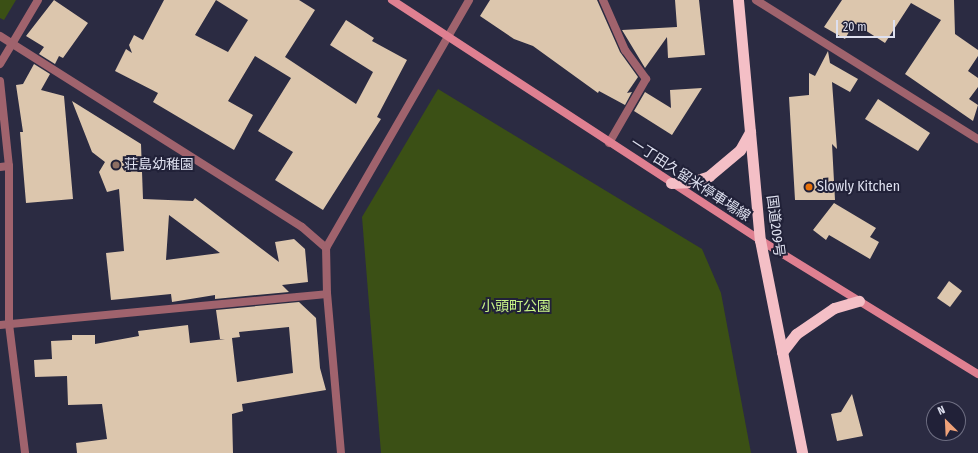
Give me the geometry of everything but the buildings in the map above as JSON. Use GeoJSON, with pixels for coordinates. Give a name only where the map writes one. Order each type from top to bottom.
{"type":"FeatureCollection","features":[{"type":"Feature","properties":{"kind":"highway","name":"国道209号"},"geometry":{"type":"LineString","coordinates":[[738,0],[760,240],[802,453]]}},
{"type":"Feature","properties":{"kind":"highway"},"geometry":{"type":"LineString","coordinates":[[671,183],[691,182],[709,176],[740,150],[750,132]]}},
{"type":"Feature","properties":{"kind":"highway"},"geometry":{"type":"LineString","coordinates":[[782,352],[796,334],[834,308],[859,301]]}},
{"type":"Feature","properties":{"kind":"main road","name":"一丁田久留米停車場線"},"geometry":{"type":"LineString","coordinates":[[392,0],[448,34],[609,143],[760,240],[978,374]]}},
{"type":"Feature","properties":{"kind":"street"},"geometry":{"type":"LineString","coordinates":[[0,64],[38,0]]}},
{"type":"Feature","properties":{"kind":"street"},"geometry":{"type":"LineString","coordinates":[[341,453],[326,294],[326,248],[448,34],[469,0]]}},
{"type":"Feature","properties":{"kind":"street"},"geometry":{"type":"LineString","coordinates":[[603,0],[625,50],[646,79],[609,143]]}},
{"type":"Feature","properties":{"kind":"street"},"geometry":{"type":"LineString","coordinates":[[756,0],[978,139]]}},
{"type":"Feature","properties":{"kind":"street"},"geometry":{"type":"LineString","coordinates":[[0,36],[302,227],[326,248]]}},
{"type":"Feature","properties":{"kind":"street"},"geometry":{"type":"LineString","coordinates":[[0,46],[12,44]]}},
{"type":"Feature","properties":{"kind":"street"},"geometry":{"type":"LineString","coordinates":[[0,81],[9,166],[9,324],[25,453]]}},
{"type":"Feature","properties":{"kind":"street"},"geometry":{"type":"LineString","coordinates":[[0,167],[9,166]]}},
{"type":"Feature","properties":{"kind":"street"},"geometry":{"type":"LineString","coordinates":[[0,325],[326,294]]}},
{"type":"Feature","properties":{"kind":"green space"},"geometry":{"type":"Polygon","coordinates":[[[0,0],[16,0],[4,20],[0,18],[0,0]]]}},
{"type":"Feature","properties":{"kind":"green space","name":"小頭町公園"},"geometry":{"type":"Polygon","coordinates":[[[438,89],[702,249],[721,293],[751,453],[381,453],[362,217],[438,89]]]}},
{"type":"Feature","properties":{"kind":"place","name":"荘島幼稚園"},"geometry":{"type":"Point","coordinates":[116,165]}},
{"type":"Feature","properties":{"kind":"place","name":"Slowly Kitchen"},"geometry":{"type":"Point","coordinates":[809,187]}}]}
